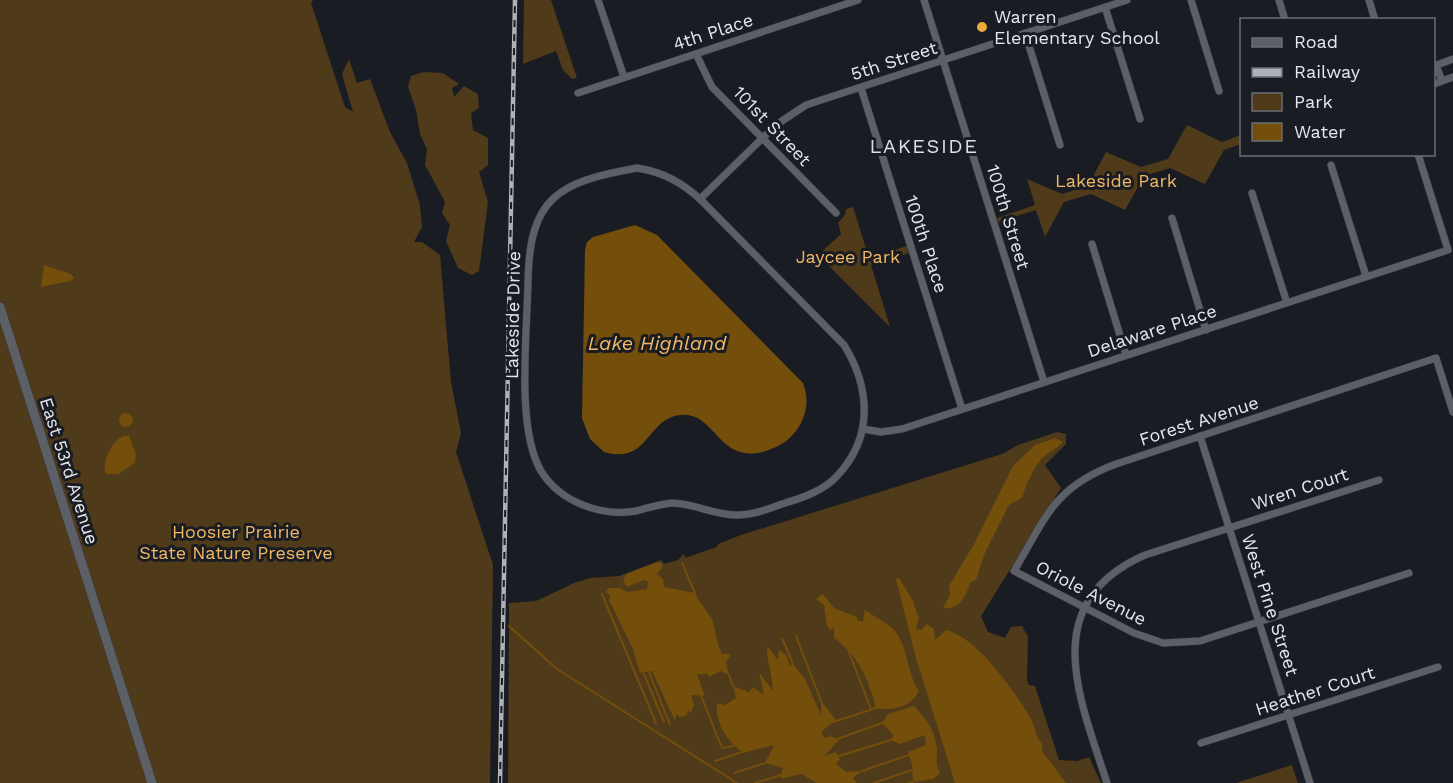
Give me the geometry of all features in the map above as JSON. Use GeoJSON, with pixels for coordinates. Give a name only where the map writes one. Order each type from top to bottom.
{"type":"FeatureCollection","features":[{"type":"Feature","properties":{"kind":"street"},"geometry":{"type":"LineString","coordinates":[[598,0],[624,77]]}},
{"type":"Feature","properties":{"kind":"street","name":"4th Place"},"geometry":{"type":"LineString","coordinates":[[578,93],[858,0]]}},
{"type":"Feature","properties":{"kind":"street","name":"100th Street"},"geometry":{"type":"LineString","coordinates":[[924,0],[1044,382]]}},
{"type":"Feature","properties":{"kind":"street","name":"5th Street"},"geometry":{"type":"LineString","coordinates":[[700,199],[789,114],[806,105],[1105,7],[1113,2],[1127,0]]}},
{"type":"Feature","properties":{"kind":"street"},"geometry":{"type":"LineString","coordinates":[[1191,0],[1219,91]]}},
{"type":"Feature","properties":{"kind":"street"},"geometry":{"type":"LineString","coordinates":[[1279,0],[1284,18]]}},
{"type":"Feature","properties":{"kind":"street"},"geometry":{"type":"LineString","coordinates":[[1369,0],[1374,18]]}},
{"type":"Feature","properties":{"kind":"street"},"geometry":{"type":"LineString","coordinates":[[1105,7],[1140,119]]}},
{"type":"Feature","properties":{"kind":"street"},"geometry":{"type":"LineString","coordinates":[[1025,33],[1060,145]]}},
{"type":"Feature","properties":{"kind":"street","name":"101st Street"},"geometry":{"type":"LineString","coordinates":[[696,54],[712,87],[836,213]]}},
{"type":"Feature","properties":{"kind":"street"},"geometry":{"type":"LineString","coordinates":[[1442,81],[1435,65],[1453,59]]}},
{"type":"Feature","properties":{"kind":"street"},"geometry":{"type":"LineString","coordinates":[[1435,84],[1453,77]]}},
{"type":"Feature","properties":{"kind":"street","name":"100th Place"},"geometry":{"type":"LineString","coordinates":[[861,88],[962,409]]}},
{"type":"Feature","properties":{"kind":"street","name":"Delaware Place"},"geometry":{"type":"LineString","coordinates":[[863,429],[881,432],[902,429],[1448,250],[1419,156]]}},
{"type":"Feature","properties":{"kind":"street"},"geometry":{"type":"LineString","coordinates":[[1331,165],[1366,276]]}},
{"type":"Feature","properties":{"kind":"street","name":"Lakeside Drive"},"geometry":{"type":"LineString","coordinates":[[637,168],[667,176],[682,183],[700,199],[844,345],[858,367],[863,390],[863,429],[855,451],[838,475],[822,488],[754,513],[724,514],[686,504],[670,503],[635,511],[612,512],[589,508],[568,498],[543,474],[528,438],[526,412],[530,239],[540,212],[549,200],[565,188],[637,168]]}},
{"type":"Feature","properties":{"kind":"street"},"geometry":{"type":"LineString","coordinates":[[1252,193],[1287,303]]}},
{"type":"Feature","properties":{"kind":"street"},"geometry":{"type":"LineString","coordinates":[[1172,218],[1206,330]]}},
{"type":"Feature","properties":{"kind":"street"},"geometry":{"type":"LineString","coordinates":[[1092,244],[1126,355]]}},
{"type":"Feature","properties":{"kind":"street","name":"East 53rd Avenue"},"geometry":{"type":"LineString","coordinates":[[0,307],[152,783]]}},
{"type":"Feature","properties":{"kind":"street","name":"Forest Avenue"},"geometry":{"type":"LineString","coordinates":[[1014,571],[1057,499],[1074,485],[1107,467],[1436,358],[1453,412]]}},
{"type":"Feature","properties":{"kind":"street","name":"West Pine Street"},"geometry":{"type":"LineString","coordinates":[[1200,436],[1310,783]]}},
{"type":"Feature","properties":{"kind":"street","name":"Wren Court"},"geometry":{"type":"LineString","coordinates":[[1107,783],[1075,676],[1075,644],[1086,608],[1100,588],[1115,573],[1151,553],[1379,480]]}},
{"type":"Feature","properties":{"kind":"street","name":"Oriole Avenue"},"geometry":{"type":"LineString","coordinates":[[1014,571],[1134,633],[1163,643],[1200,641],[1408,573]]}},
{"type":"Feature","properties":{"kind":"street","name":"Heather Court"},"geometry":{"type":"LineString","coordinates":[[1201,743],[1438,667]]}},
{"type":"Feature","properties":{"kind":"green space","name":"Hoosier Prairie State Nature Preserve"},"geometry":{"type":"Polygon","coordinates":[[[0,0],[313,0],[311,3],[345,107],[353,112],[342,74],[349,59],[357,83],[370,79],[390,132],[407,163],[420,205],[422,227],[414,242],[422,242],[440,255],[451,382],[461,433],[456,452],[493,565],[490,783],[0,783],[0,0]]]}},
{"type":"Feature","properties":{"kind":"green space"},"geometry":{"type":"Polygon","coordinates":[[[524,0],[551,0],[577,78],[572,79],[563,70],[556,51],[523,64],[524,0]]]}},
{"type":"Feature","properties":{"kind":"green space"},"geometry":{"type":"Polygon","coordinates":[[[423,72],[443,73],[459,84],[452,88],[454,97],[464,86],[478,94],[479,108],[471,113],[473,130],[488,138],[488,165],[479,172],[488,202],[479,271],[472,275],[458,268],[446,241],[450,225],[442,213],[445,202],[425,165],[427,149],[420,134],[416,110],[408,87],[411,76],[423,72]]]}},
{"type":"Feature","properties":{"kind":"green space","name":"Lakeside Park"},"geometry":{"type":"Polygon","coordinates":[[[1187,125],[1222,142],[1240,135],[1240,144],[1224,150],[1205,184],[1170,168],[1144,176],[1125,210],[1091,194],[1064,202],[1045,237],[1036,210],[998,222],[997,218],[1035,205],[1027,179],[1062,194],[1088,186],[1106,152],[1141,167],[1168,159],[1187,125]]]}},
{"type":"Feature","properties":{"kind":"green space","name":"Jaycee Park"},"geometry":{"type":"Polygon","coordinates":[[[853,207],[869,258],[907,246],[909,253],[871,265],[890,327],[818,255],[841,234],[838,223],[845,215],[846,209],[853,207]]]}},
{"type":"Feature","properties":{"kind":"green space"},"geometry":{"type":"Polygon","coordinates":[[[1057,432],[1066,434],[1066,444],[1045,465],[1061,488],[981,616],[988,632],[1005,638],[1011,627],[1022,626],[1028,637],[1027,680],[1029,685],[1035,686],[1059,760],[1077,761],[1089,757],[1101,783],[508,783],[509,603],[536,601],[590,578],[619,576],[661,560],[664,564],[678,560],[684,554],[685,558],[717,547],[718,544],[741,535],[1002,454],[1018,445],[1057,432]]]}},
{"type":"Feature","properties":{"kind":"green space"},"geometry":{"type":"Polygon","coordinates":[[[1292,765],[1298,783],[1236,783],[1292,765]]]}},
{"type":"Feature","properties":{"kind":"water","name":"Lake Highland"},"geometry":{"type":"Polygon","coordinates":[[[635,225],[657,235],[803,383],[806,393],[805,413],[792,436],[781,445],[753,453],[740,452],[729,446],[702,421],[692,416],[680,415],[660,424],[639,447],[630,452],[619,454],[604,452],[590,439],[582,418],[585,250],[587,242],[593,237],[635,225]]]}},
{"type":"Feature","properties":{"kind":"water"},"geometry":{"type":"Polygon","coordinates":[[[44,265],[71,274],[74,278],[70,281],[41,287],[44,265]]]}},
{"type":"Feature","properties":{"kind":"water"},"geometry":{"type":"Polygon","coordinates":[[[123,413],[129,413],[133,420],[129,427],[123,427],[119,423],[119,417],[123,413]]]}},
{"type":"Feature","properties":{"kind":"water"},"geometry":{"type":"Polygon","coordinates":[[[124,436],[129,436],[136,454],[135,463],[118,474],[106,474],[106,458],[115,442],[124,436]]]}},
{"type":"Feature","properties":{"kind":"water"},"geometry":{"type":"Polygon","coordinates":[[[1055,438],[1063,442],[1042,458],[1022,498],[1009,505],[984,555],[976,580],[971,582],[962,601],[954,607],[943,608],[950,595],[949,586],[974,544],[1013,466],[1035,445],[1055,438]]]}},
{"type":"Feature","properties":{"kind":"water"},"geometry":{"type":"Polygon","coordinates":[[[658,562],[662,564],[662,568],[657,574],[663,579],[664,587],[695,593],[713,622],[722,654],[731,654],[726,663],[729,675],[721,671],[709,677],[707,674],[697,674],[705,696],[691,695],[694,704],[691,713],[688,710],[687,715],[680,717],[676,714],[675,721],[652,671],[640,673],[632,647],[609,600],[610,595],[606,592],[608,588],[620,588],[627,592],[647,589],[648,582],[645,580],[627,587],[623,581],[626,574],[658,562]]]}},
{"type":"Feature","properties":{"kind":"water"},"geometry":{"type":"Polygon","coordinates":[[[899,578],[912,599],[919,618],[916,629],[921,630],[927,624],[934,629],[935,640],[946,630],[958,634],[982,654],[1024,708],[1042,744],[1042,751],[1066,783],[955,783],[916,658],[896,579],[899,578]]]}},
{"type":"Feature","properties":{"kind":"water"},"geometry":{"type":"Polygon","coordinates":[[[823,594],[834,608],[857,617],[857,620],[863,622],[865,610],[893,629],[902,643],[919,691],[916,697],[900,707],[876,708],[870,687],[856,660],[834,638],[834,628],[830,630],[827,626],[824,605],[816,599],[823,594]]]}},
{"type":"Feature","properties":{"kind":"water"},"geometry":{"type":"Polygon","coordinates":[[[767,646],[778,660],[779,650],[786,655],[790,666],[793,664],[805,679],[821,715],[821,701],[836,720],[821,732],[825,738],[831,736],[839,740],[824,756],[836,752],[840,759],[836,764],[846,772],[862,771],[853,778],[857,783],[817,783],[801,774],[780,779],[783,768],[765,763],[774,745],[743,753],[723,731],[718,718],[717,703],[725,705],[736,698],[733,686],[749,692],[753,687],[764,695],[759,672],[773,691],[767,646]]]}},
{"type":"Feature","properties":{"kind":"water"},"geometry":{"type":"Polygon","coordinates":[[[914,706],[932,731],[936,742],[937,764],[940,773],[933,779],[913,782],[912,764],[908,752],[926,745],[925,735],[900,744],[891,740],[893,735],[882,723],[888,714],[914,706]]]}},
{"type":"Feature","properties":{"kind":"waterway"},"geometry":{"type":"LineString","coordinates":[[682,563],[695,593]]}},
{"type":"Feature","properties":{"kind":"waterway"},"geometry":{"type":"LineString","coordinates":[[602,594],[656,723]]}},
{"type":"Feature","properties":{"kind":"waterway"},"geometry":{"type":"LineString","coordinates":[[509,626],[557,669],[737,783]]}},
{"type":"Feature","properties":{"kind":"waterway"},"geometry":{"type":"LineString","coordinates":[[796,636],[821,701]]}},
{"type":"Feature","properties":{"kind":"waterway"},"geometry":{"type":"LineString","coordinates":[[782,638],[793,664]]}},
{"type":"Feature","properties":{"kind":"waterway"},"geometry":{"type":"LineString","coordinates":[[847,647],[871,709]]}},
{"type":"Feature","properties":{"kind":"waterway"},"geometry":{"type":"LineString","coordinates":[[649,672],[670,725]]}},
{"type":"Feature","properties":{"kind":"waterway"},"geometry":{"type":"LineString","coordinates":[[644,674],[664,722]]}},
{"type":"Feature","properties":{"kind":"waterway"},"geometry":{"type":"LineString","coordinates":[[729,675],[733,686]]}},
{"type":"Feature","properties":{"kind":"waterway"},"geometry":{"type":"LineString","coordinates":[[701,696],[722,748],[734,746]]}},
{"type":"Feature","properties":{"kind":"waterway"},"geometry":{"type":"LineString","coordinates":[[833,722],[876,708]]}},
{"type":"Feature","properties":{"kind":"waterway"},"geometry":{"type":"LineString","coordinates":[[837,739],[882,723]]}},
{"type":"Feature","properties":{"kind":"waterway"},"geometry":{"type":"LineString","coordinates":[[839,756],[891,740]]}},
{"type":"Feature","properties":{"kind":"waterway"},"geometry":{"type":"LineString","coordinates":[[715,761],[742,752]]}},
{"type":"Feature","properties":{"kind":"waterway"},"geometry":{"type":"LineString","coordinates":[[862,771],[909,755]]}},
{"type":"Feature","properties":{"kind":"waterway"},"geometry":{"type":"LineString","coordinates":[[734,773],[765,763]]}},
{"type":"Feature","properties":{"kind":"waterway"},"geometry":{"type":"LineString","coordinates":[[874,783],[912,770]]}},
{"type":"Feature","properties":{"kind":"waterway"},"geometry":{"type":"LineString","coordinates":[[755,783],[781,775]]}},
{"type":"Feature","properties":{"kind":"waterway"},"geometry":{"type":"LineString","coordinates":[[909,783],[913,782]]}},
{"type":"Feature","properties":{"kind":"railway"},"geometry":{"type":"LineString","coordinates":[[500,783],[515,0]]}},
{"type":"Feature","properties":{"kind":"place","name":"Warren Elementary School"},"geometry":{"type":"Point","coordinates":[982,27]}},
{"type":"Feature","properties":{"kind":"district","name":"LAKESIDE"},"geometry":{"type":"Point","coordinates":[924,146]}}]}
